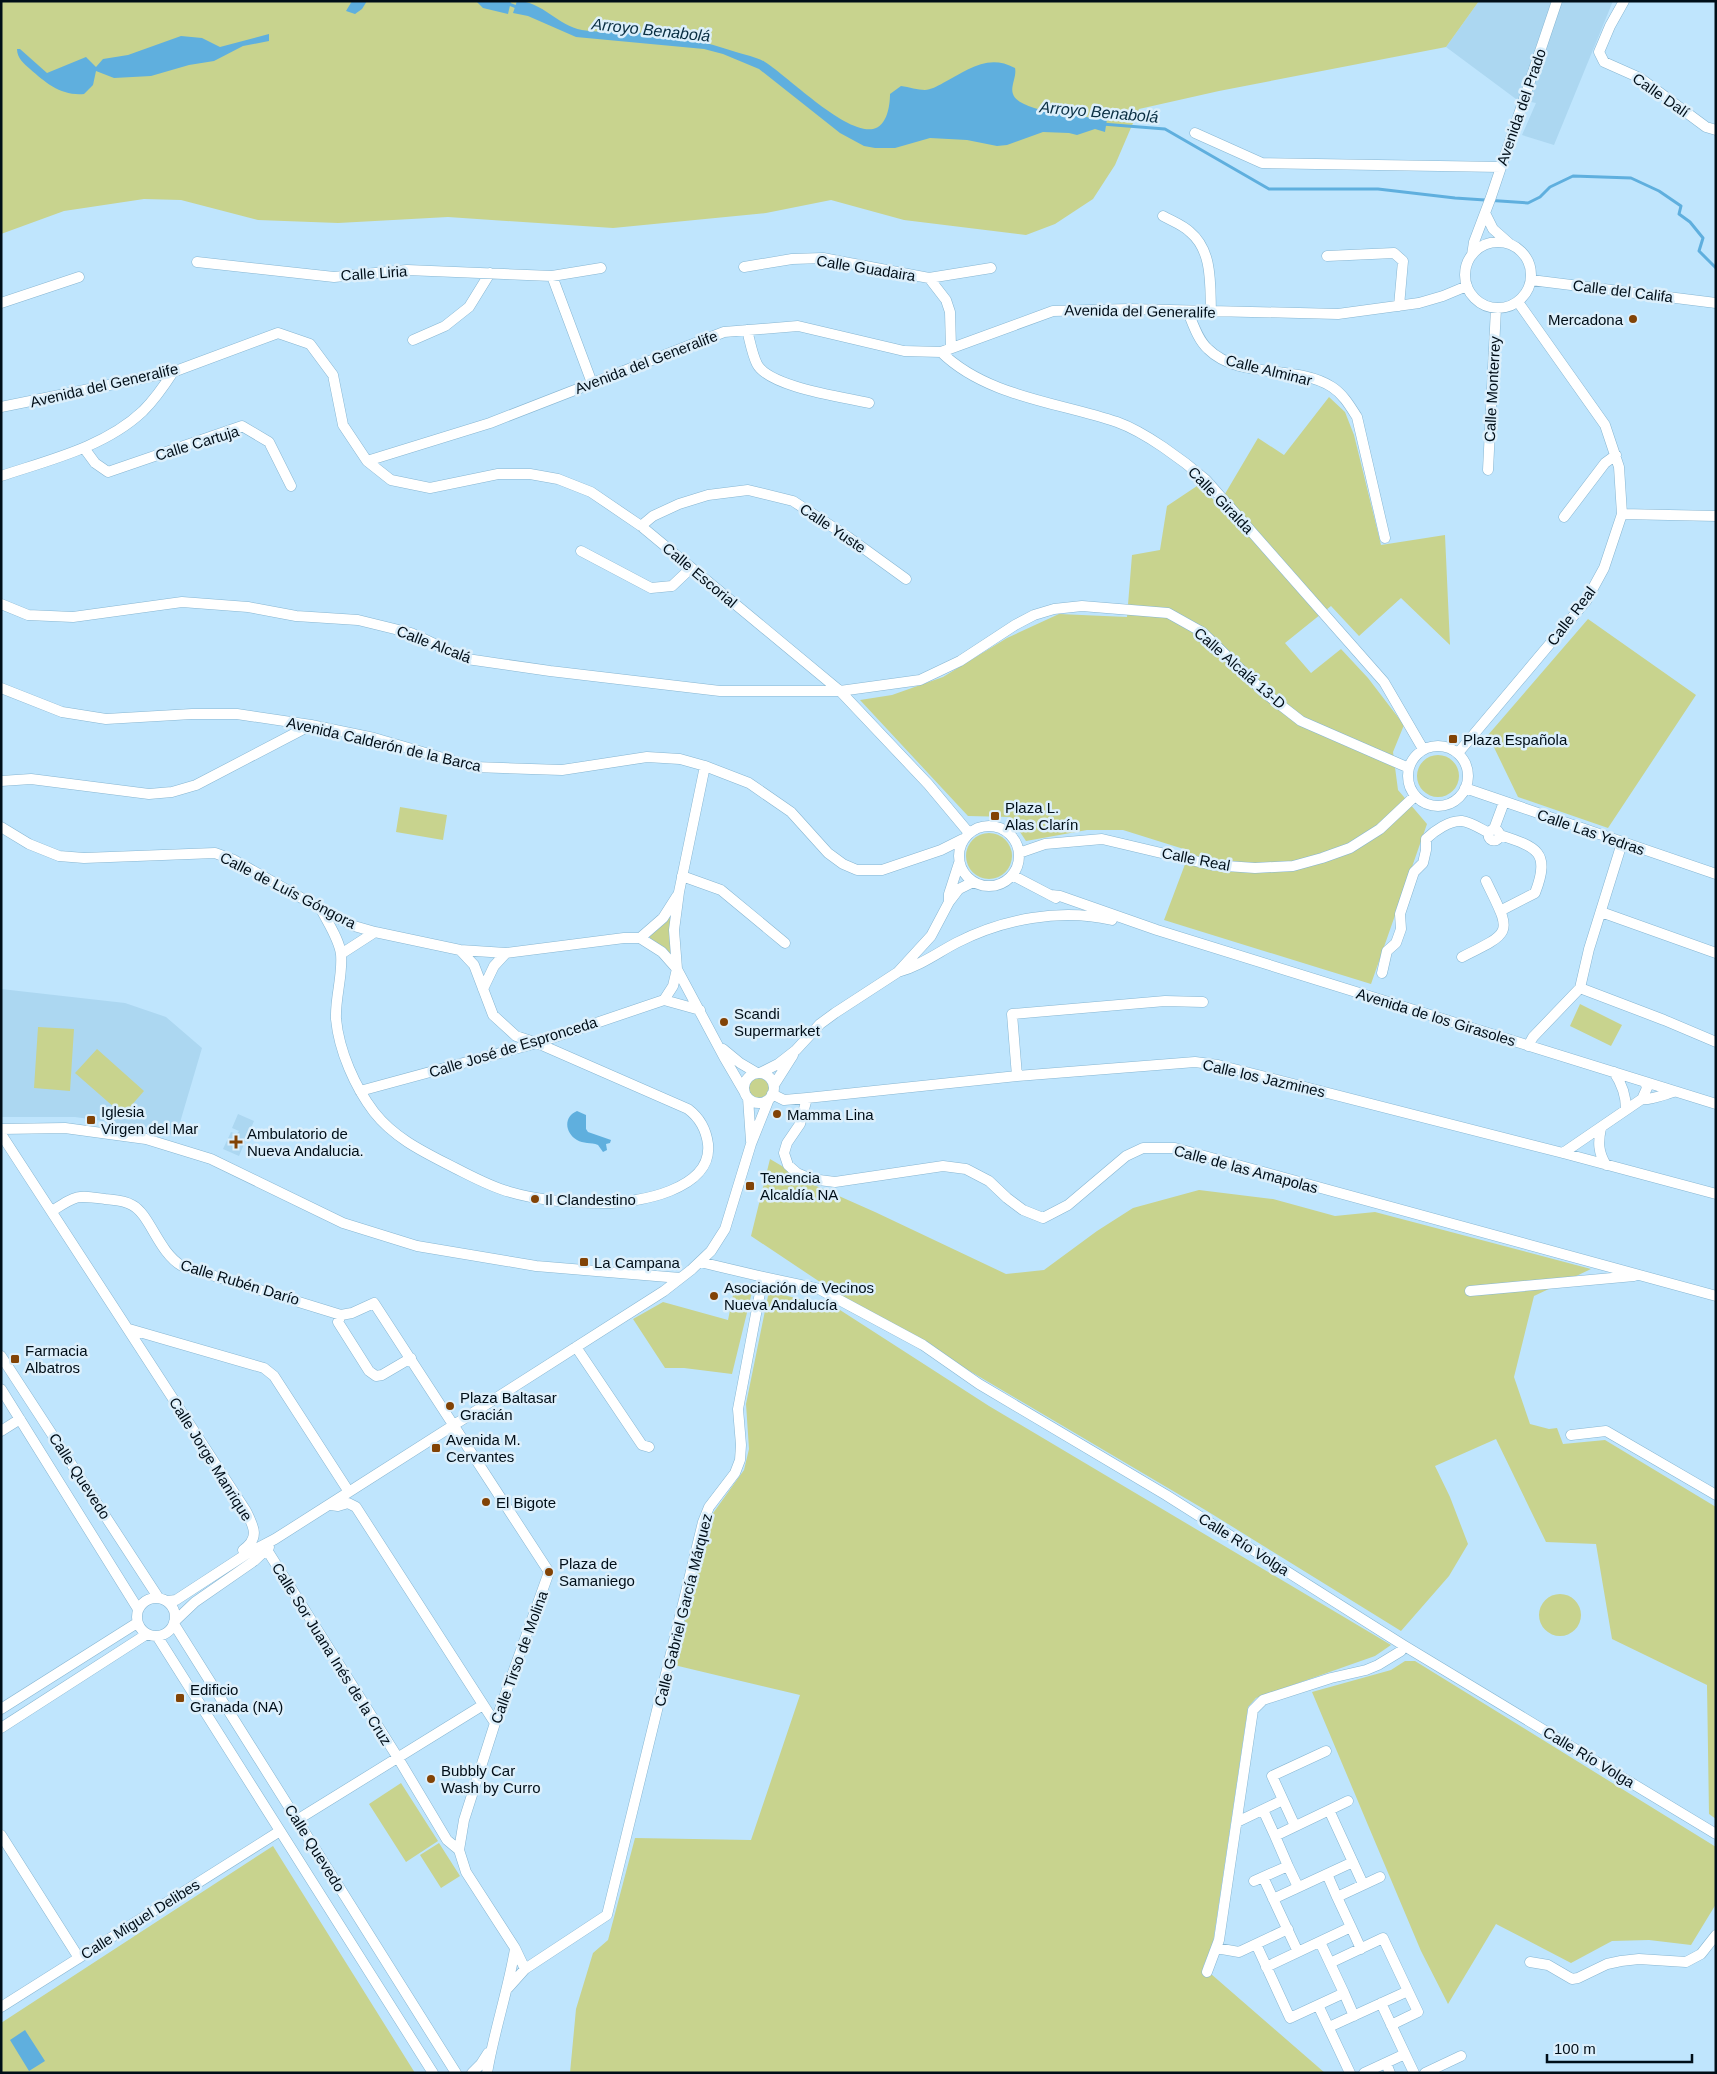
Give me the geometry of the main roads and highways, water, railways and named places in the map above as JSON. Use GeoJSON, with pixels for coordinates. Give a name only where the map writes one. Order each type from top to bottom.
{"type":"FeatureCollection","features":[{"type":"Feature","properties":{"kind":"water"},"geometry":{"type":"Polygon","coordinates":[[[352,1],[367,1],[362,9],[355,14],[346,11],[352,1]]]}},
{"type":"Feature","properties":{"kind":"water"},"geometry":{"type":"Polygon","coordinates":[[[476,1],[511,1],[508,14],[483,8],[476,1]]]}},
{"type":"Feature","properties":{"kind":"water"},"geometry":{"type":"Polygon","coordinates":[[[517,1],[534,5],[573,28],[679,37],[758,59],[776,70],[833,114],[861,128],[873,129],[882,124],[887,115],[890,94],[901,86],[922,90],[929,89],[978,65],[996,62],[1015,68],[1012,91],[1018,100],[1028,106],[1041,110],[1107,119],[1105,132],[1095,129],[1077,135],[1043,132],[1007,145],[997,146],[967,140],[930,138],[895,148],[864,146],[840,133],[759,69],[723,54],[704,49],[576,37],[528,16],[513,13],[517,1]]]}},
{"type":"Feature","properties":{"kind":"water"},"geometry":{"type":"Polygon","coordinates":[[[269,34],[269,41],[243,46],[214,61],[189,65],[151,76],[114,78],[96,71],[93,85],[84,94],[68,93],[48,84],[23,63],[17,49],[20,49],[47,73],[86,57],[96,67],[103,59],[128,55],[181,36],[202,38],[220,47],[269,34]]]}},
{"type":"Feature","properties":{"kind":"water"},"geometry":{"type":"Polygon","coordinates":[[[577,1111],[586,1115],[586,1129],[588,1132],[611,1140],[610,1143],[606,1144],[607,1150],[603,1152],[598,1145],[584,1143],[573,1137],[567,1125],[569,1117],[577,1111]]]}},
{"type":"Feature","properties":{"kind":"water"},"geometry":{"type":"Polygon","coordinates":[[[25,2030],[45,2061],[29,2071],[10,2040],[25,2030]]]}},
{"type":"Feature","properties":{"kind":"waterway","name":"Arroyo Benabolá"},"geometry":{"type":"LineString","coordinates":[[501,1],[519,8]]}},
{"type":"Feature","properties":{"kind":"waterway","name":"Arroyo Benabolá"},"geometry":{"type":"LineString","coordinates":[[1102,124],[1165,129],[1269,189],[1378,189],[1455,198],[1528,203],[1540,197],[1550,187],[1573,176],[1631,178],[1659,191],[1681,206],[1679,214],[1690,222],[1703,238],[1699,251],[1716,268]]}},
{"type":"Feature","properties":{"kind":"place","name":"Mercadona"},"geometry":{"type":"Point","coordinates":[1633,319]}},
{"type":"Feature","properties":{"kind":"place","name":"Plaza Española"},"geometry":{"type":"Point","coordinates":[1453,739]}},
{"type":"Feature","properties":{"kind":"place","name":"Plaza L. Alas Clarín"},"geometry":{"type":"Point","coordinates":[995,816]}},
{"type":"Feature","properties":{"kind":"place","name":"Scandi Supermarket"},"geometry":{"type":"Point","coordinates":[724,1022]}},
{"type":"Feature","properties":{"kind":"place","name":"Mamma Lina"},"geometry":{"type":"Point","coordinates":[777,1114]}},
{"type":"Feature","properties":{"kind":"place","name":"Iglesia Virgen del Mar"},"geometry":{"type":"Point","coordinates":[91,1120]}},
{"type":"Feature","properties":{"kind":"place","name":"Ambulatorio de Nueva Andalucia."},"geometry":{"type":"Point","coordinates":[236,1142]}},
{"type":"Feature","properties":{"kind":"place","name":"Tenencia Alcaldía NA"},"geometry":{"type":"Point","coordinates":[750,1186]}},
{"type":"Feature","properties":{"kind":"place","name":"Il Clandestino"},"geometry":{"type":"Point","coordinates":[535,1199]}},
{"type":"Feature","properties":{"kind":"place","name":"La Campana"},"geometry":{"type":"Point","coordinates":[584,1262]}},
{"type":"Feature","properties":{"kind":"place","name":"Asociación de Vecinos Nueva Andalucía"},"geometry":{"type":"Point","coordinates":[714,1296]}},
{"type":"Feature","properties":{"kind":"place","name":"Farmacia Albatros"},"geometry":{"type":"Point","coordinates":[15,1359]}},
{"type":"Feature","properties":{"kind":"place","name":"Plaza Baltasar Gracián"},"geometry":{"type":"Point","coordinates":[450,1406]}},
{"type":"Feature","properties":{"kind":"place","name":"Avenida M. Cervantes"},"geometry":{"type":"Point","coordinates":[436,1448]}},
{"type":"Feature","properties":{"kind":"place","name":"El Bigote"},"geometry":{"type":"Point","coordinates":[486,1502]}},
{"type":"Feature","properties":{"kind":"place","name":"Plaza de Samaniego"},"geometry":{"type":"Point","coordinates":[549,1572]}},
{"type":"Feature","properties":{"kind":"place","name":"Edificio Granada (NA)"},"geometry":{"type":"Point","coordinates":[180,1698]}},
{"type":"Feature","properties":{"kind":"place","name":"Bubbly Car Wash by Curro"},"geometry":{"type":"Point","coordinates":[431,1779]}}]}
